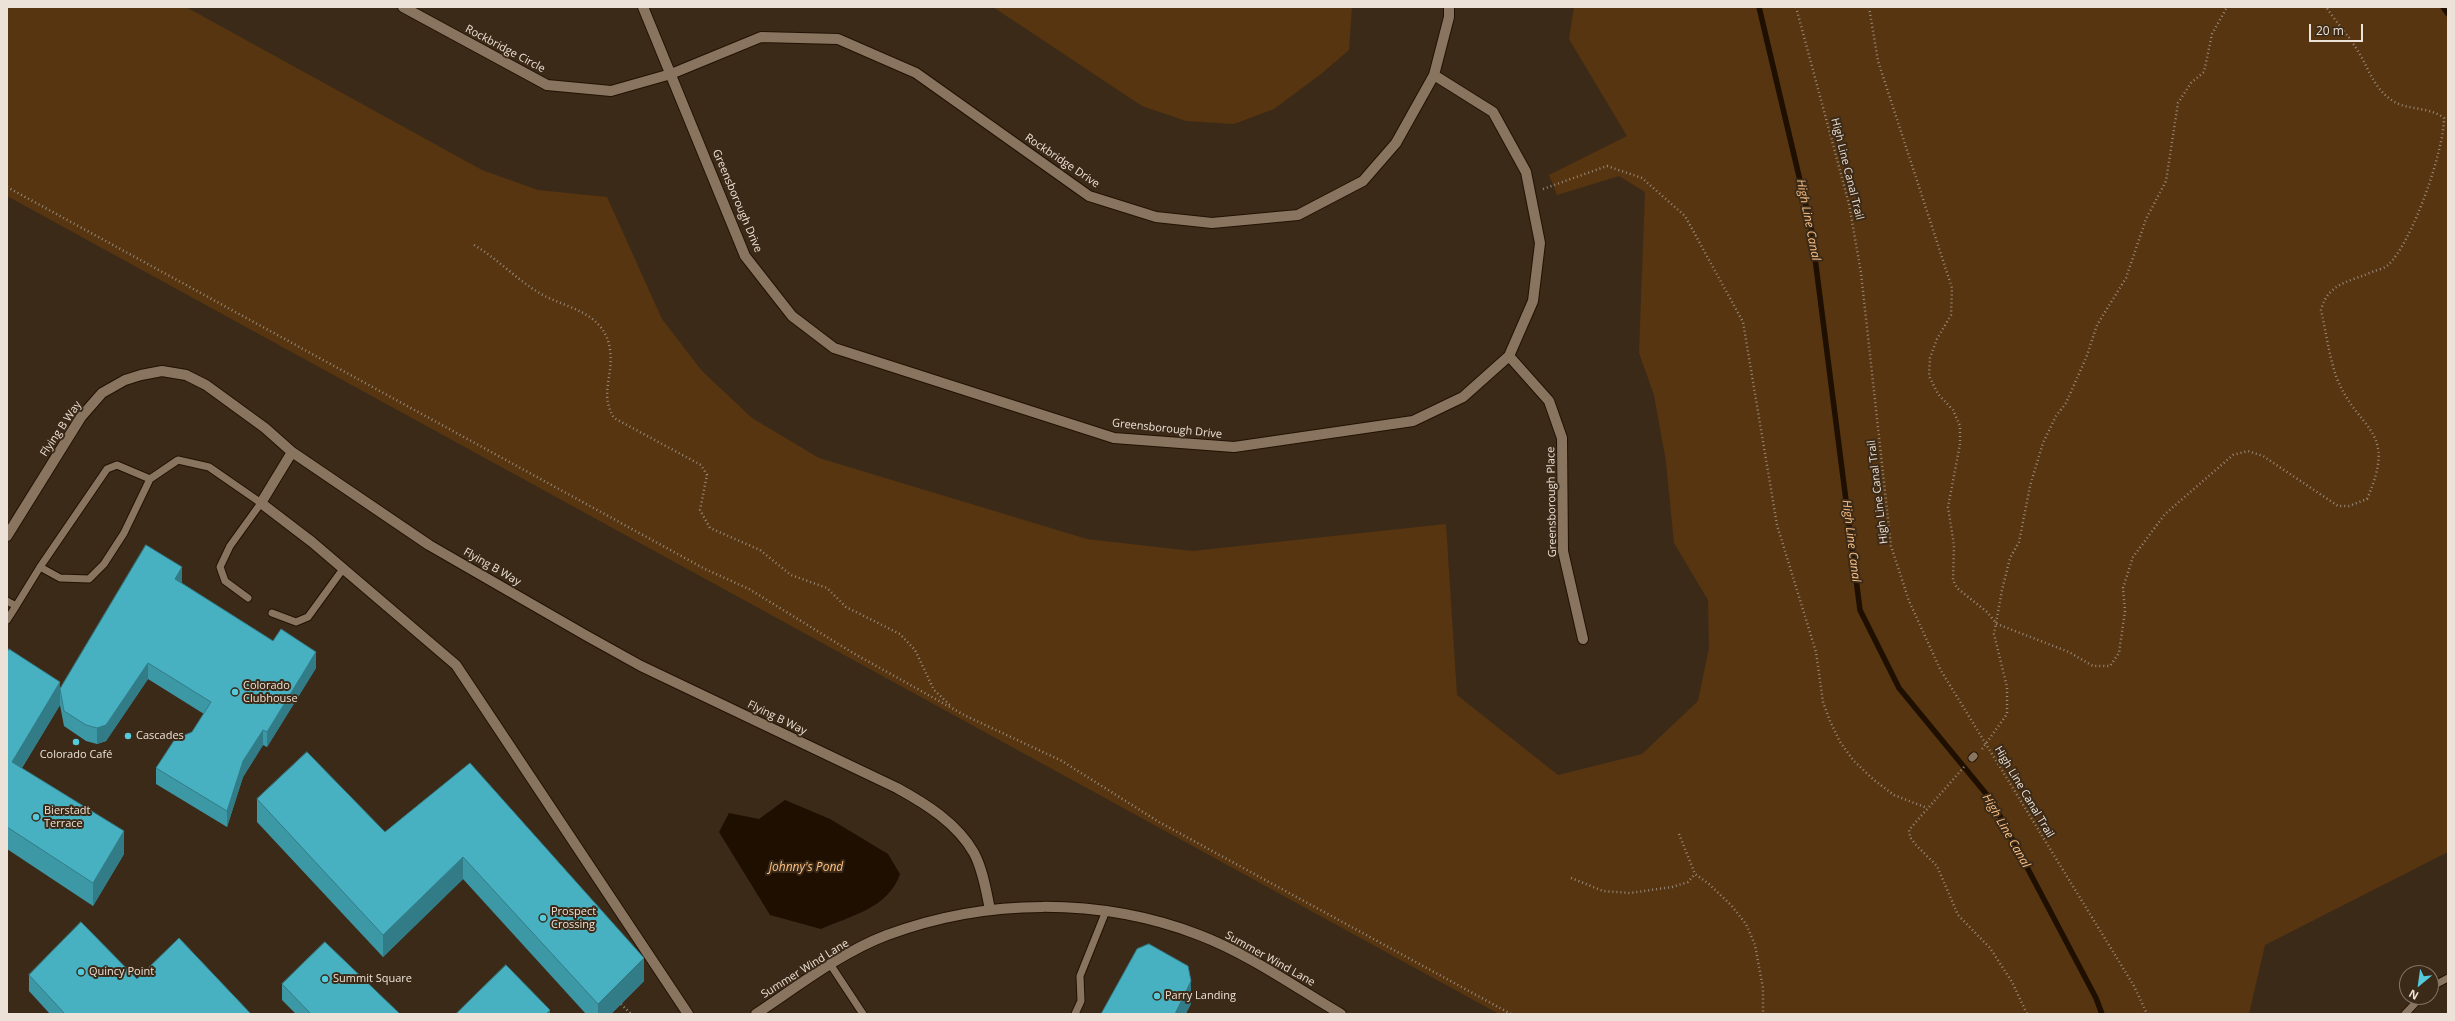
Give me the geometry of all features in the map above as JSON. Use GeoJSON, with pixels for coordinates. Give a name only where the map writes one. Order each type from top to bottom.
{"type":"FeatureCollection","features":[{"type":"Feature","properties":{"kind":"street","name":"Rockbridge Circle"},"geometry":{"type":"LineString","coordinates":[[403,7],[547,85],[611,91],[671,74]]}},
{"type":"Feature","properties":{"kind":"street","name":"Greensborough Drive"},"geometry":{"type":"LineString","coordinates":[[643,7],[745,256],[792,316],[834,348],[1114,438],[1234,447],[1413,421],[1464,397],[1509,356],[1533,301],[1540,243],[1526,172],[1493,112],[1434,75]]}},
{"type":"Feature","properties":{"kind":"street","name":"Rockbridge Drive"},"geometry":{"type":"LineString","coordinates":[[671,74],[761,37],[838,39],[916,72],[1089,196],[1156,217],[1212,223],[1298,215],[1363,180],[1396,143],[1434,75],[1449,18],[1449,7]]}},
{"type":"Feature","properties":{"kind":"street","name":"Greensborough Place"},"geometry":{"type":"LineString","coordinates":[[1509,356],[1549,401],[1562,438],[1563,551],[1583,639]]}},
{"type":"Feature","properties":{"kind":"street","name":"Flying B Way"},"geometry":{"type":"LineString","coordinates":[[7,536],[81,417],[102,393],[125,380],[141,375],[162,372],[186,375],[206,385],[265,428],[292,452],[429,545],[641,666],[897,788],[928,805],[952,825],[974,853],[982,872],[990,909]]}},
{"type":"Feature","properties":{"kind":"street"},"geometry":{"type":"LineString","coordinates":[[292,452],[261,503],[343,569],[456,665],[688,1014]]}},
{"type":"Feature","properties":{"kind":"street","name":"Summer Wind Lane"},"geometry":{"type":"LineString","coordinates":[[756,1014],[830,964],[886,936],[933,920],[990,909],[1066,907],[1106,911],[1157,922],[1199,935],[1238,953],[1341,1014]]}},
{"type":"Feature","properties":{"kind":"lane"},"geometry":{"type":"LineString","coordinates":[[40,567],[60,578],[89,579],[104,564],[124,534],[150,479],[178,460],[209,467],[261,503],[230,546],[220,567],[225,581],[248,598]]}},
{"type":"Feature","properties":{"kind":"lane"},"geometry":{"type":"LineString","coordinates":[[7,620],[40,567],[107,469],[116,466],[150,479]]}},
{"type":"Feature","properties":{"kind":"lane"},"geometry":{"type":"LineString","coordinates":[[272,613],[296,622],[308,617],[343,569]]}},
{"type":"Feature","properties":{"kind":"lane"},"geometry":{"type":"LineString","coordinates":[[7,601],[16,606]]}},
{"type":"Feature","properties":{"kind":"lane"},"geometry":{"type":"LineString","coordinates":[[1075,1014],[1081,1001],[1082,973],[1106,911]]}},
{"type":"Feature","properties":{"kind":"lane"},"geometry":{"type":"LineString","coordinates":[[830,964],[864,1014]]}},
{"type":"Feature","properties":{"kind":"lane"},"geometry":{"type":"LineString","coordinates":[[2439,983],[2448,978]]}},
{"type":"Feature","properties":{"kind":"lane"},"geometry":{"type":"LineString","coordinates":[[2406,1014],[2414,1005]]}},
{"type":"Feature","properties":{"kind":"path","name":"High Line Canal Trail"},"geometry":{"type":"LineString","coordinates":[[1796,7],[1851,219],[1861,273],[1891,546],[1908,601],[1940,669],[2134,986],[2147,1014]]}},
{"type":"Feature","properties":{"kind":"path"},"geometry":{"type":"LineString","coordinates":[[1869,7],[1878,61],[1952,288],[1951,316],[1935,345],[1930,358],[1929,376],[1938,394],[1953,410],[1960,426],[1960,444],[1948,507],[1954,545],[1953,580],[1957,588],[1987,612],[1997,624],[2069,652],[2093,666],[2110,666],[2119,653],[2125,611],[2123,588],[2133,557],[2165,514],[2233,455],[2248,451],[2263,456],[2338,506],[2348,506],[2367,499],[2377,476],[2380,457],[2375,436],[2353,405],[2337,376],[2321,310],[2324,299],[2331,289],[2387,265],[2402,245],[2428,187],[2440,150],[2444,118],[2435,111],[2393,101],[2381,92],[2357,50],[2326,7]]}},
{"type":"Feature","properties":{"kind":"path"},"geometry":{"type":"LineString","coordinates":[[1973,757],[1986,745],[2007,714],[2007,687],[1994,634],[2002,590],[2010,558],[2021,535],[2030,486],[2043,443],[2056,416],[2066,403],[2086,358],[2097,325],[2126,278],[2146,219],[2166,181],[2178,102],[2191,83],[2204,72],[2212,34],[2227,7]]}},
{"type":"Feature","properties":{"kind":"path"},"geometry":{"type":"LineString","coordinates":[[1530,194],[1607,166],[1642,178],[1685,216],[1743,322],[1777,525],[1816,652],[1823,702],[1830,721],[1840,742],[1852,760],[1874,780],[1894,795],[1927,808]]}},
{"type":"Feature","properties":{"kind":"path"},"geometry":{"type":"LineString","coordinates":[[7,187],[705,569],[749,589],[853,653],[954,709],[1062,761],[1159,822],[1511,1014]]}},
{"type":"Feature","properties":{"kind":"path"},"geometry":{"type":"LineString","coordinates":[[474,245],[491,255],[540,294],[585,313],[603,329],[610,350],[606,397],[607,407],[614,418],[701,465],[707,475],[700,510],[710,528],[760,550],[791,575],[827,588],[846,607],[900,634],[915,650],[934,690],[954,709]]}},
{"type":"Feature","properties":{"kind":"path"},"geometry":{"type":"LineString","coordinates":[[1956,776],[1909,830],[1910,837],[1937,866],[1958,915],[1990,948],[2012,982],[2027,1014]]}},
{"type":"Feature","properties":{"kind":"path"},"geometry":{"type":"LineString","coordinates":[[1679,834],[1695,874],[1720,894],[1746,924],[1756,945],[1760,966],[1762,1014]]}},
{"type":"Feature","properties":{"kind":"path"},"geometry":{"type":"LineString","coordinates":[[1571,878],[1603,892],[1630,893],[1672,887],[1688,882],[1695,874]]}},
{"type":"Feature","properties":{"kind":"path"},"geometry":{"type":"LineString","coordinates":[[620,1004],[631,1014]]}},
{"type":"Feature","properties":{"kind":"shaded area"},"geometry":{"type":"Polygon","coordinates":[[[7,7],[186,7],[482,170],[538,190],[607,197],[662,319],[702,371],[752,418],[819,458],[1087,539],[1192,551],[1446,524],[1457,695],[1558,775],[1642,754],[1698,701],[1709,648],[1708,600],[1674,543],[1666,462],[1654,395],[1639,353],[1645,192],[1619,176],[1557,195],[1549,175],[1627,136],[1569,39],[1574,7],[2448,7],[2448,852],[2265,945],[2249,1014],[1499,1014],[7,196],[7,7]]]}},
{"type":"Feature","properties":{"kind":"shaded area"},"geometry":{"type":"Polygon","coordinates":[[[993,7],[1352,7],[1349,50],[1321,74],[1274,109],[1234,124],[1186,121],[1142,106],[993,7]]]}},
{"type":"Feature","properties":{"kind":"water","name":"Johnny's Pond"},"geometry":{"type":"Polygon","coordinates":[[[785,800],[830,819],[888,854],[900,874],[895,886],[878,903],[856,915],[821,929],[770,915],[719,832],[729,813],[759,819],[785,800]]]}},
{"type":"Feature","properties":{"kind":"building","name":"Colorado Clubhouse"},"geometry":{"type":"Polygon","coordinates":[[[146,545],[182,567],[175,579],[273,641],[281,629],[316,652],[267,732],[263,730],[243,761],[227,811],[156,768],[175,739],[192,732],[211,702],[148,663],[106,725],[97,728],[86,725],[64,711],[60,689],[146,545]]]}},
{"type":"Feature","properties":{"kind":"building","name":"Bierstadt Terrace"},"geometry":{"type":"Polygon","coordinates":[[[9,649],[60,682],[12,762],[124,831],[93,883],[7,827],[7,653],[9,649]]]}},
{"type":"Feature","properties":{"kind":"building","name":"Prospect Crossing"},"geometry":{"type":"Polygon","coordinates":[[[307,752],[385,832],[470,763],[644,958],[598,1004],[463,857],[383,935],[257,799],[307,752]]]}},
{"type":"Feature","properties":{"kind":"building","name":"Quincy Point"},"geometry":{"type":"Polygon","coordinates":[[[81,922],[137,979],[179,938],[251,1014],[65,1014],[29,975],[81,922]]]}},
{"type":"Feature","properties":{"kind":"building","name":"Summit Square"},"geometry":{"type":"Polygon","coordinates":[[[325,942],[400,1014],[311,1014],[282,984],[325,942]]]}},
{"type":"Feature","properties":{"kind":"building"},"geometry":{"type":"Polygon","coordinates":[[[1149,944],[1188,966],[1191,981],[1175,1014],[1101,1014],[1137,949],[1149,944]]]}},
{"type":"Feature","properties":{"kind":"building"},"geometry":{"type":"Polygon","coordinates":[[[506,965],[550,1010],[546,1014],[456,1014],[506,965]]]}},
{"type":"Feature","properties":{"kind":"waterway","name":"High Line Canal"},"geometry":{"type":"LineString","coordinates":[[1759,7],[1811,227],[1860,610],[1899,688],[1992,801],[2096,998],[2102,1014]]}},
{"type":"Feature","properties":{"kind":"waterway"},"geometry":{"type":"LineString","coordinates":[[2443,7],[2448,14]]}},
{"type":"Feature","properties":{"kind":"place","name":"Colorado Clubhouse"},"geometry":{"type":"Point","coordinates":[235,692]}},
{"type":"Feature","properties":{"kind":"place","name":"Cascades"},"geometry":{"type":"Point","coordinates":[128,736]}},
{"type":"Feature","properties":{"kind":"place","name":"Colorado Café"},"geometry":{"type":"Point","coordinates":[76,742]}},
{"type":"Feature","properties":{"kind":"place","name":"Bierstadt Terrace"},"geometry":{"type":"Point","coordinates":[36,817]}},
{"type":"Feature","properties":{"kind":"place","name":"Prospect Crossing"},"geometry":{"type":"Point","coordinates":[543,918]}},
{"type":"Feature","properties":{"kind":"place","name":"Quincy Point"},"geometry":{"type":"Point","coordinates":[81,972]}},
{"type":"Feature","properties":{"kind":"place","name":"Summit Square"},"geometry":{"type":"Point","coordinates":[325,979]}},
{"type":"Feature","properties":{"kind":"place","name":"Parry Landing"},"geometry":{"type":"Point","coordinates":[1157,996]}}]}
